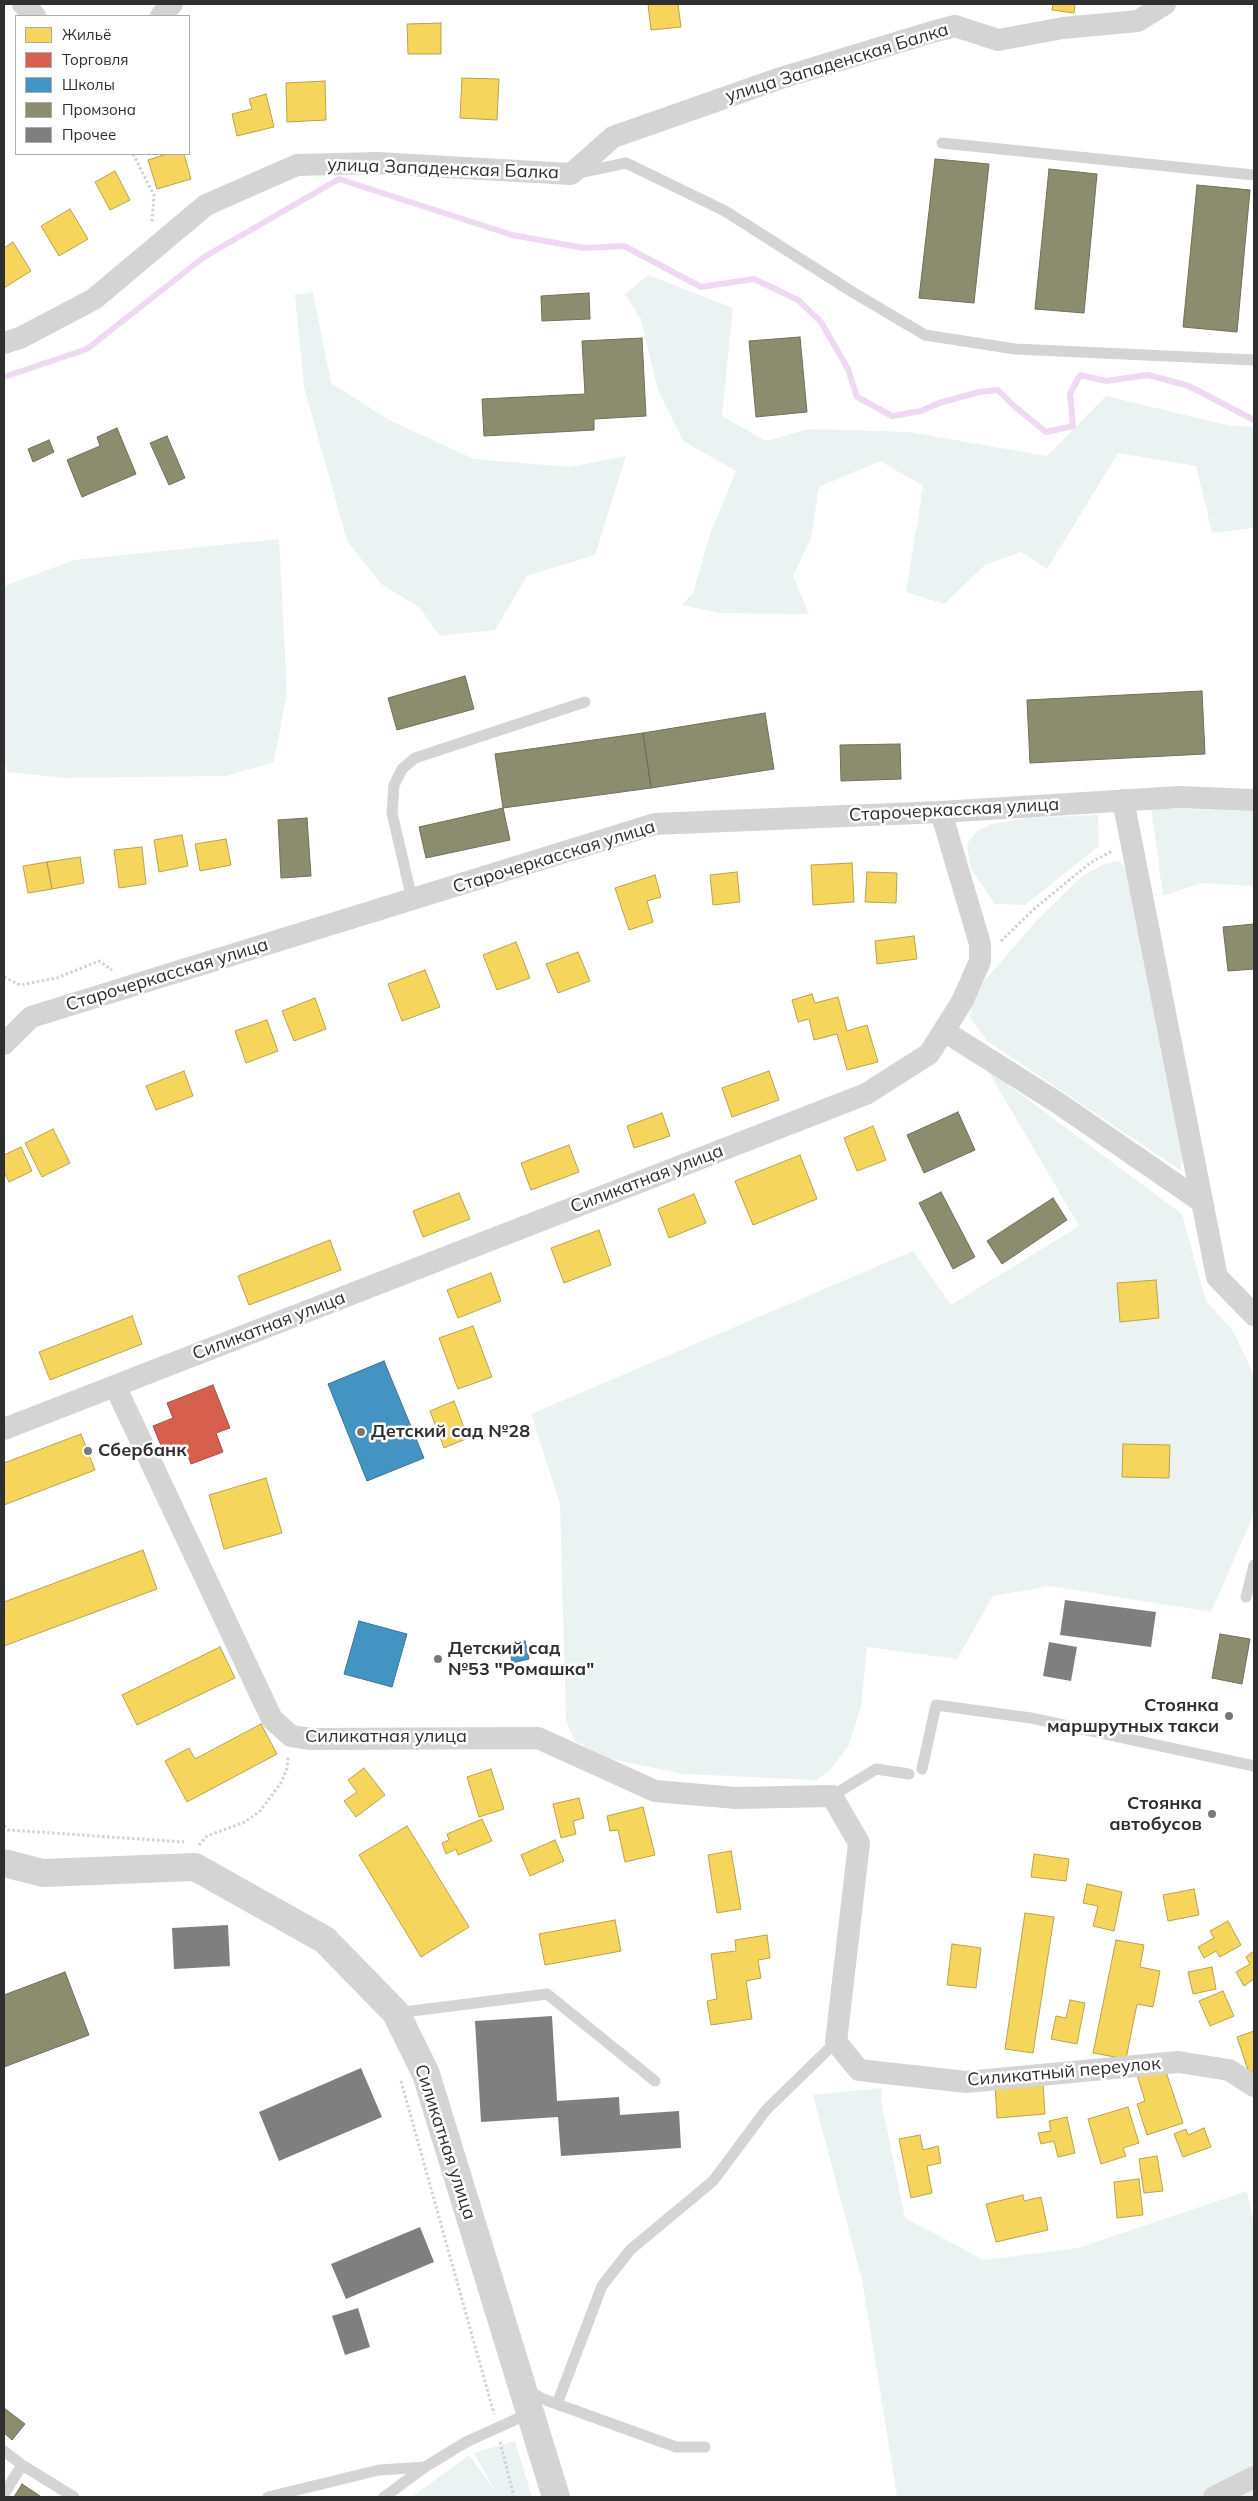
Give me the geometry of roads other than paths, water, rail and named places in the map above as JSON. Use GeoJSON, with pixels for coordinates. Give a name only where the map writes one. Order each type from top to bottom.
{"type":"FeatureCollection","features":[{"type":"Feature","properties":{"kind":"street"},"geometry":{"type":"LineString","coordinates":[[23,4],[34,15]]}},
{"type":"Feature","properties":{"kind":"street"},"geometry":{"type":"LineString","coordinates":[[161,15],[172,4]]}},
{"type":"Feature","properties":{"kind":"street","name":"улица Западенская Балка"},"geometry":{"type":"LineString","coordinates":[[4,343],[20,338],[94,299],[206,205],[297,165],[377,163],[571,174],[613,137],[781,78],[932,32],[956,26],[998,40],[1063,28],[1138,22],[1165,4]]}},
{"type":"Feature","properties":{"kind":"street","name":"Старочеркасская улица"},"geometry":{"type":"LineString","coordinates":[[4,1044],[31,1017],[655,824],[941,812],[1179,797],[1254,800]]}},
{"type":"Feature","properties":{"kind":"street"},"geometry":{"type":"LineString","coordinates":[[1123,800],[1217,1277],[1253,1316]]}},
{"type":"Feature","properties":{"kind":"street","name":"Силикатная улица"},"geometry":{"type":"LineString","coordinates":[[4,1429],[866,1094],[928,1054],[962,1002],[980,961],[980,944],[941,812]]}},
{"type":"Feature","properties":{"kind":"street"},"geometry":{"type":"LineString","coordinates":[[944,1031],[1058,1103],[1202,1202]]}},
{"type":"Feature","properties":{"kind":"street","name":"Силикатная улица"},"geometry":{"type":"LineString","coordinates":[[115,1386],[272,1719],[290,1736],[312,1739],[538,1738],[655,1791],[736,1798],[832,1796]]}},
{"type":"Feature","properties":{"kind":"street"},"geometry":{"type":"LineString","coordinates":[[832,1796],[859,1843],[836,2042]]}},
{"type":"Feature","properties":{"kind":"street","name":"Силикатная улица"},"geometry":{"type":"LineString","coordinates":[[4,1863],[43,1873],[196,1867],[325,1940],[396,2013],[426,2074],[556,2497]]}},
{"type":"Feature","properties":{"kind":"street","name":"Силикатный переулок"},"geometry":{"type":"LineString","coordinates":[[836,2042],[860,2070],[966,2082],[1178,2062],[1230,2070],[1254,2086]]}},
{"type":"Feature","properties":{"kind":"street"},"geometry":{"type":"LineString","coordinates":[[1214,2497],[1254,2476]]}},
{"type":"Feature","properties":{"kind":"lane"},"geometry":{"type":"LineString","coordinates":[[942,143],[1254,175]]}},
{"type":"Feature","properties":{"kind":"lane"},"geometry":{"type":"LineString","coordinates":[[571,174],[626,163],[725,211],[854,293],[925,335],[1015,349],[1254,360]]}},
{"type":"Feature","properties":{"kind":"lane"},"geometry":{"type":"LineString","coordinates":[[412,899],[392,813],[394,786],[402,769],[415,758],[585,702]]}},
{"type":"Feature","properties":{"kind":"lane"},"geometry":{"type":"LineString","coordinates":[[1246,1597],[1254,1566]]}},
{"type":"Feature","properties":{"kind":"lane"},"geometry":{"type":"LineString","coordinates":[[922,1769],[936,1704],[1031,1718],[1254,1766]]}},
{"type":"Feature","properties":{"kind":"lane"},"geometry":{"type":"LineString","coordinates":[[832,1796],[876,1769],[909,1774]]}},
{"type":"Feature","properties":{"kind":"lane"},"geometry":{"type":"LineString","coordinates":[[396,2013],[547,1994],[655,2080]]}},
{"type":"Feature","properties":{"kind":"lane"},"geometry":{"type":"LineString","coordinates":[[557,2404],[602,2286],[630,2250],[713,2181],[766,2110],[836,2042]]}},
{"type":"Feature","properties":{"kind":"lane"},"geometry":{"type":"LineString","coordinates":[[522,2387],[557,2404],[676,2447],[705,2447]]}},
{"type":"Feature","properties":{"kind":"lane"},"geometry":{"type":"LineString","coordinates":[[384,2497],[425,2467],[466,2442],[530,2413]]}},
{"type":"Feature","properties":{"kind":"lane"},"geometry":{"type":"LineString","coordinates":[[4,2451],[22,2465],[74,2497]]}},
{"type":"Feature","properties":{"kind":"lane"},"geometry":{"type":"LineString","coordinates":[[4,2494],[22,2465]]}},
{"type":"Feature","properties":{"kind":"lane"},"geometry":{"type":"LineString","coordinates":[[268,2497],[379,2470],[425,2467]]}},
{"type":"Feature","properties":{"kind":"waterway"},"geometry":{"type":"LineString","coordinates":[[4,377],[87,349],[204,257],[339,179],[512,235],[584,248],[624,246],[701,287],[754,279],[798,300],[821,322],[848,369],[857,397],[892,416],[921,411],[939,403],[979,392],[998,390],[1014,406],[1046,432],[1073,426],[1070,394],[1080,375],[1106,381],[1148,375],[1189,386],[1254,420]]}},
{"type":"Feature","properties":{"kind":"place","name":"Детский сад №28"},"geometry":{"type":"Point","coordinates":[361,1432]}},
{"type":"Feature","properties":{"kind":"place","name":"Сбербанк"},"geometry":{"type":"Point","coordinates":[88,1451]}},
{"type":"Feature","properties":{"kind":"place","name":"Детский сад №53 \"Ромашка\""},"geometry":{"type":"Point","coordinates":[438,1659]}},
{"type":"Feature","properties":{"kind":"place","name":"Стоянка маршрутных такси"},"geometry":{"type":"Point","coordinates":[1229,1716]}},
{"type":"Feature","properties":{"kind":"place","name":"Стоянка автобусов"},"geometry":{"type":"Point","coordinates":[1212,1814]}}]}
